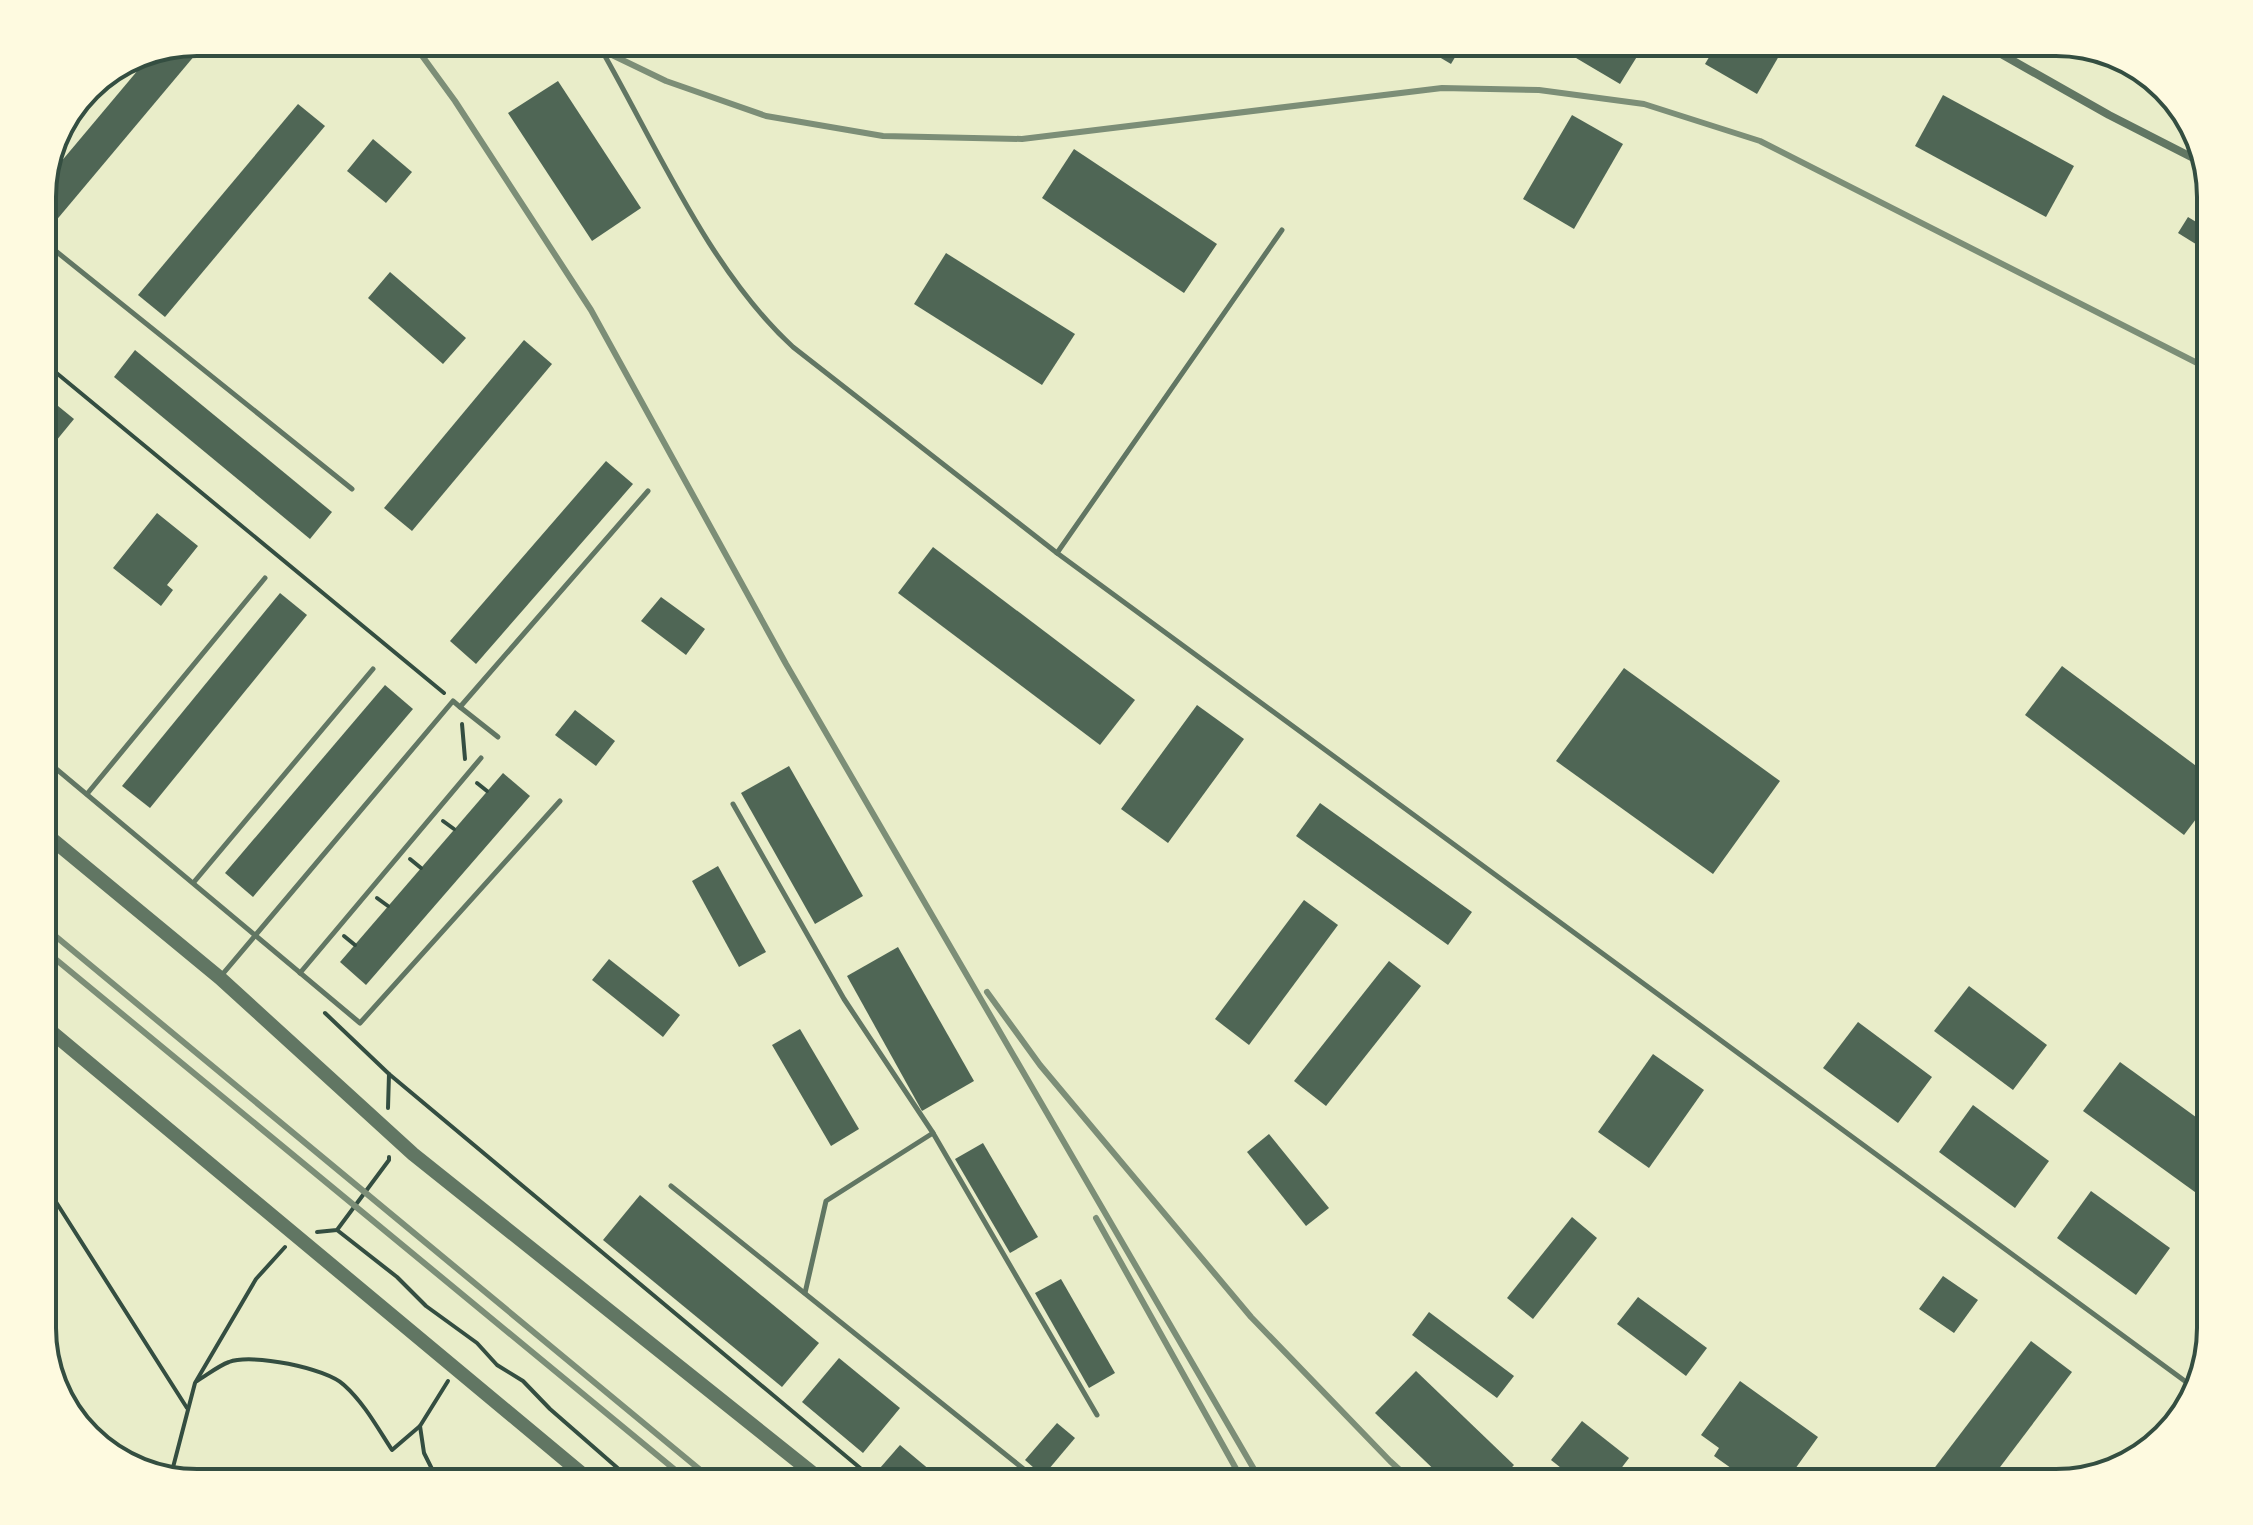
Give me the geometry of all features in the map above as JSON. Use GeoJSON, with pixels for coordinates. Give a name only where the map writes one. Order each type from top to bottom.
{"type":"FeatureCollection","features":[{"type":"Feature","properties":{"kind":"street"},"geometry":{"type":"LineString","coordinates":[[2005,56],[2191,157]]}},
{"type":"Feature","properties":{"kind":"street"},"geometry":{"type":"LineString","coordinates":[[56,843],[220,978],[388,1131],[808,1469]]}},
{"type":"Feature","properties":{"kind":"street"},"geometry":{"type":"LineString","coordinates":[[56,1036],[576,1469]]}},
{"type":"Feature","properties":{"kind":"lane"},"geometry":{"type":"LineString","coordinates":[[605,56],[719,258],[747,300],[766,323],[817,367],[1057,553],[2186,1382]]}},
{"type":"Feature","properties":{"kind":"lane"},"geometry":{"type":"LineString","coordinates":[[1057,553],[1282,230]]}},
{"type":"Feature","properties":{"kind":"lane"},"geometry":{"type":"LineString","coordinates":[[56,251],[352,489]]}},
{"type":"Feature","properties":{"kind":"lane"},"geometry":{"type":"LineString","coordinates":[[460,707],[648,491]]}},
{"type":"Feature","properties":{"kind":"lane"},"geometry":{"type":"LineString","coordinates":[[87,794],[265,578]]}},
{"type":"Feature","properties":{"kind":"lane"},"geometry":{"type":"LineString","coordinates":[[194,882],[373,669]]}},
{"type":"Feature","properties":{"kind":"lane"},"geometry":{"type":"LineString","coordinates":[[220,978],[453,701],[498,737]]}},
{"type":"Feature","properties":{"kind":"lane"},"geometry":{"type":"LineString","coordinates":[[300,973],[481,758]]}},
{"type":"Feature","properties":{"kind":"lane"},"geometry":{"type":"LineString","coordinates":[[56,769],[360,1023],[560,801]]}},
{"type":"Feature","properties":{"kind":"lane"},"geometry":{"type":"LineString","coordinates":[[733,804],[844,999],[933,1133],[1097,1415]]}},
{"type":"Feature","properties":{"kind":"lane"},"geometry":{"type":"LineString","coordinates":[[805,1293],[826,1201],[933,1133]]}},
{"type":"Feature","properties":{"kind":"lane"},"geometry":{"type":"LineString","coordinates":[[671,1186],[1024,1469]]}},
{"type":"Feature","properties":{"kind":"path"},"geometry":{"type":"LineString","coordinates":[[56,373],[453,701]]}},
{"type":"Feature","properties":{"kind":"path"},"geometry":{"type":"LineString","coordinates":[[460,707],[467,775]]}},
{"type":"Feature","properties":{"kind":"path"},"geometry":{"type":"LineString","coordinates":[[320,1008],[389,1074],[861,1469]]}},
{"type":"Feature","properties":{"kind":"path"},"geometry":{"type":"LineString","coordinates":[[337,1230],[389,1160],[389,1074]]}},
{"type":"Feature","properties":{"kind":"path"},"geometry":{"type":"LineString","coordinates":[[56,1202],[187,1408]]}},
{"type":"Feature","properties":{"kind":"path"},"geometry":{"type":"LineString","coordinates":[[173,1467],[195,1383],[256,1279],[296,1234],[337,1230],[397,1277],[426,1306],[477,1343],[497,1365],[523,1381],[619,1469]]}},
{"type":"Feature","properties":{"kind":"path"},"geometry":{"type":"LineString","coordinates":[[195,1383],[231,1361],[306,1367],[341,1381],[362,1404],[392,1450],[420,1426],[456,1369],[477,1343]]}},
{"type":"Feature","properties":{"kind":"path"},"geometry":{"type":"LineString","coordinates":[[420,1426],[424,1453],[432,1469]]}},
{"type":"Feature","properties":{"kind":"building"},"geometry":{"type":"Polygon","coordinates":[[[194,56],[56,221],[56,188],[61,162],[139,69],[152,63],[194,56]]]}},
{"type":"Feature","properties":{"kind":"building"},"geometry":{"type":"Polygon","coordinates":[[[1438,56],[1456,56],[1451,64],[1438,56]]]}},
{"type":"Feature","properties":{"kind":"building"},"geometry":{"type":"Polygon","coordinates":[[[1573,56],[1637,56],[1620,84],[1573,56]]]}},
{"type":"Feature","properties":{"kind":"building"},"geometry":{"type":"Polygon","coordinates":[[[1710,56],[1779,56],[1757,94],[1705,64],[1710,56]]]}},
{"type":"Feature","properties":{"kind":"building"},"geometry":{"type":"Polygon","coordinates":[[[558,81],[641,208],[592,241],[508,113],[558,81]]]}},
{"type":"Feature","properties":{"kind":"building"},"geometry":{"type":"Polygon","coordinates":[[[1943,95],[2074,166],[2046,217],[1915,146],[1943,95]]]}},
{"type":"Feature","properties":{"kind":"building"},"geometry":{"type":"Polygon","coordinates":[[[298,104],[325,126],[165,317],[138,295],[298,104]]]}},
{"type":"Feature","properties":{"kind":"building"},"geometry":{"type":"Polygon","coordinates":[[[1572,115],[1623,144],[1574,229],[1523,199],[1572,115]]]}},
{"type":"Feature","properties":{"kind":"building"},"geometry":{"type":"Polygon","coordinates":[[[373,139],[412,172],[386,203],[347,171],[373,139]]]}},
{"type":"Feature","properties":{"kind":"building"},"geometry":{"type":"Polygon","coordinates":[[[1074,149],[1217,244],[1184,293],[1042,198],[1074,149]]]}},
{"type":"Feature","properties":{"kind":"building"},"geometry":{"type":"Polygon","coordinates":[[[2188,217],[2197,222],[2197,245],[2178,233],[2188,217]]]}},
{"type":"Feature","properties":{"kind":"building"},"geometry":{"type":"Polygon","coordinates":[[[946,253],[1075,334],[1042,385],[914,304],[946,253]]]}},
{"type":"Feature","properties":{"kind":"building"},"geometry":{"type":"Polygon","coordinates":[[[390,272],[466,338],[443,364],[368,298],[390,272]]]}},
{"type":"Feature","properties":{"kind":"building"},"geometry":{"type":"Polygon","coordinates":[[[524,340],[552,364],[412,531],[384,508],[524,340]]]}},
{"type":"Feature","properties":{"kind":"building"},"geometry":{"type":"Polygon","coordinates":[[[135,350],[332,512],[310,539],[114,377],[135,350]]]}},
{"type":"Feature","properties":{"kind":"building"},"geometry":{"type":"Polygon","coordinates":[[[56,404],[74,419],[56,441],[56,404]]]}},
{"type":"Feature","properties":{"kind":"building"},"geometry":{"type":"Polygon","coordinates":[[[606,461],[633,484],[476,664],[450,641],[606,461]]]}},
{"type":"Feature","properties":{"kind":"building"},"geometry":{"type":"Polygon","coordinates":[[[157,513],[198,546],[167,585],[173,590],[161,606],[113,568],[157,513]]]}},
{"type":"Feature","properties":{"kind":"building"},"geometry":{"type":"Polygon","coordinates":[[[933,547],[1135,700],[1100,745],[898,593],[933,547]]]}},
{"type":"Feature","properties":{"kind":"building"},"geometry":{"type":"Polygon","coordinates":[[[280,593],[307,615],[150,808],[122,786],[280,593]]]}},
{"type":"Feature","properties":{"kind":"building"},"geometry":{"type":"Polygon","coordinates":[[[661,597],[705,629],[686,655],[641,621],[661,597]]]}},
{"type":"Feature","properties":{"kind":"building"},"geometry":{"type":"Polygon","coordinates":[[[2062,666],[2197,767],[2197,818],[2184,835],[2025,715],[2062,666]]]}},
{"type":"Feature","properties":{"kind":"building"},"geometry":{"type":"Polygon","coordinates":[[[1624,668],[1780,781],[1713,874],[1556,761],[1624,668]]]}},
{"type":"Feature","properties":{"kind":"building"},"geometry":{"type":"Polygon","coordinates":[[[385,685],[413,709],[253,897],[225,873],[385,685]]]}},
{"type":"Feature","properties":{"kind":"building"},"geometry":{"type":"Polygon","coordinates":[[[1197,705],[1244,739],[1168,843],[1121,809],[1197,705]]]}},
{"type":"Feature","properties":{"kind":"building"},"geometry":{"type":"Polygon","coordinates":[[[575,710],[615,741],[596,766],[555,735],[575,710]]]}},
{"type":"Feature","properties":{"kind":"building"},"geometry":{"type":"Polygon","coordinates":[[[789,766],[863,896],[815,924],[741,793],[789,766]]]}},
{"type":"Feature","properties":{"kind":"building"},"geometry":{"type":"Polygon","coordinates":[[[503,773],[530,796],[366,985],[340,962],[503,773]]]}},
{"type":"Feature","properties":{"kind":"building"},"geometry":{"type":"Polygon","coordinates":[[[1320,803],[1472,912],[1448,945],[1296,836],[1320,803]]]}},
{"type":"Feature","properties":{"kind":"building"},"geometry":{"type":"Polygon","coordinates":[[[718,866],[766,952],[739,967],[692,881],[718,866]]]}},
{"type":"Feature","properties":{"kind":"building"},"geometry":{"type":"Polygon","coordinates":[[[1304,900],[1338,925],[1249,1045],[1215,1019],[1304,900]]]}},
{"type":"Feature","properties":{"kind":"building"},"geometry":{"type":"Polygon","coordinates":[[[898,947],[974,1081],[922,1111],[847,976],[898,947]]]}},
{"type":"Feature","properties":{"kind":"building"},"geometry":{"type":"Polygon","coordinates":[[[609,959],[680,1015],[663,1037],[592,980],[609,959]]]}},
{"type":"Feature","properties":{"kind":"building"},"geometry":{"type":"Polygon","coordinates":[[[1389,961],[1421,986],[1326,1106],[1294,1081],[1389,961]]]}},
{"type":"Feature","properties":{"kind":"building"},"geometry":{"type":"Polygon","coordinates":[[[1969,986],[2047,1045],[2013,1090],[1934,1031],[1969,986]]]}},
{"type":"Feature","properties":{"kind":"building"},"geometry":{"type":"Polygon","coordinates":[[[1858,1022],[1932,1077],[1898,1123],[1823,1068],[1858,1022]]]}},
{"type":"Feature","properties":{"kind":"building"},"geometry":{"type":"Polygon","coordinates":[[[800,1029],[859,1129],[831,1146],[772,1045],[800,1029]]]}},
{"type":"Feature","properties":{"kind":"building"},"geometry":{"type":"Polygon","coordinates":[[[1653,1054],[1704,1090],[1649,1168],[1598,1132],[1653,1054]]]}},
{"type":"Feature","properties":{"kind":"building"},"geometry":{"type":"Polygon","coordinates":[[[2120,1062],[2197,1118],[2197,1193],[2083,1111],[2120,1062]]]}},
{"type":"Feature","properties":{"kind":"building"},"geometry":{"type":"Polygon","coordinates":[[[1973,1105],[2049,1161],[2015,1208],[1939,1152],[1973,1105]]]}},
{"type":"Feature","properties":{"kind":"building"},"geometry":{"type":"Polygon","coordinates":[[[1269,1134],[1329,1208],[1306,1226],[1247,1152],[1269,1134]]]}},
{"type":"Feature","properties":{"kind":"building"},"geometry":{"type":"Polygon","coordinates":[[[983,1143],[1038,1237],[1010,1253],[955,1159],[983,1143]]]}},
{"type":"Feature","properties":{"kind":"building"},"geometry":{"type":"Polygon","coordinates":[[[2091,1191],[2170,1248],[2136,1295],[2057,1238],[2091,1191]]]}},
{"type":"Feature","properties":{"kind":"building"},"geometry":{"type":"Polygon","coordinates":[[[640,1195],[819,1343],[782,1387],[603,1240],[640,1195]]]}},
{"type":"Feature","properties":{"kind":"building"},"geometry":{"type":"Polygon","coordinates":[[[1572,1217],[1597,1238],[1533,1319],[1507,1298],[1572,1217]]]}},
{"type":"Feature","properties":{"kind":"building"},"geometry":{"type":"Polygon","coordinates":[[[1943,1276],[1978,1300],[1954,1333],[1919,1309],[1943,1276]]]}},
{"type":"Feature","properties":{"kind":"building"},"geometry":{"type":"Polygon","coordinates":[[[1061,1279],[1115,1373],[1089,1388],[1035,1293],[1061,1279]]]}},
{"type":"Feature","properties":{"kind":"building"},"geometry":{"type":"Polygon","coordinates":[[[1638,1297],[1707,1348],[1686,1376],[1617,1324],[1638,1297]]]}},
{"type":"Feature","properties":{"kind":"building"},"geometry":{"type":"Polygon","coordinates":[[[1429,1312],[1514,1376],[1497,1398],[1412,1335],[1429,1312]]]}},
{"type":"Feature","properties":{"kind":"building"},"geometry":{"type":"Polygon","coordinates":[[[2031,1341],[2072,1372],[1999,1469],[1934,1469],[2031,1341]]]}},
{"type":"Feature","properties":{"kind":"building"},"geometry":{"type":"Polygon","coordinates":[[[839,1358],[900,1408],[863,1453],[802,1402],[839,1358]]]}},
{"type":"Feature","properties":{"kind":"building"},"geometry":{"type":"Polygon","coordinates":[[[1416,1371],[1514,1465],[1510,1469],[1433,1469],[1375,1413],[1416,1371]]]}},
{"type":"Feature","properties":{"kind":"building"},"geometry":{"type":"Polygon","coordinates":[[[1740,1381],[1818,1437],[1795,1469],[1732,1469],[1714,1456],[1719,1448],[1701,1435],[1740,1381]]]}},
{"type":"Feature","properties":{"kind":"building"},"geometry":{"type":"Polygon","coordinates":[[[1582,1421],[1629,1458],[1621,1469],[1562,1469],[1551,1460],[1582,1421]]]}},
{"type":"Feature","properties":{"kind":"building"},"geometry":{"type":"Polygon","coordinates":[[[1057,1423],[1075,1438],[1049,1469],[1035,1469],[1025,1460],[1057,1423]]]}},
{"type":"Feature","properties":{"kind":"building"},"geometry":{"type":"Polygon","coordinates":[[[900,1445],[929,1469],[881,1469],[900,1445]]]}},
{"type":"Feature","properties":{"kind":"railway"},"geometry":{"type":"LineString","coordinates":[[422,56],[455,101],[591,310],[786,664],[1254,1469]]}},
{"type":"Feature","properties":{"kind":"railway"},"geometry":{"type":"LineString","coordinates":[[614,56],[666,81],[766,116],[883,136],[1022,139],[1442,88],[1539,90],[1644,104],[1760,141],[2197,363]]}},
{"type":"Feature","properties":{"kind":"railway"},"geometry":{"type":"LineString","coordinates":[[56,937],[699,1469]]}},
{"type":"Feature","properties":{"kind":"railway"},"geometry":{"type":"LineString","coordinates":[[56,960],[674,1469]]}},
{"type":"Feature","properties":{"kind":"railway"},"geometry":{"type":"LineString","coordinates":[[987,992],[1040,1065],[1251,1317],[1399,1469]]}},
{"type":"Feature","properties":{"kind":"railway"},"geometry":{"type":"LineString","coordinates":[[1096,1218],[1236,1469]]}}]}
